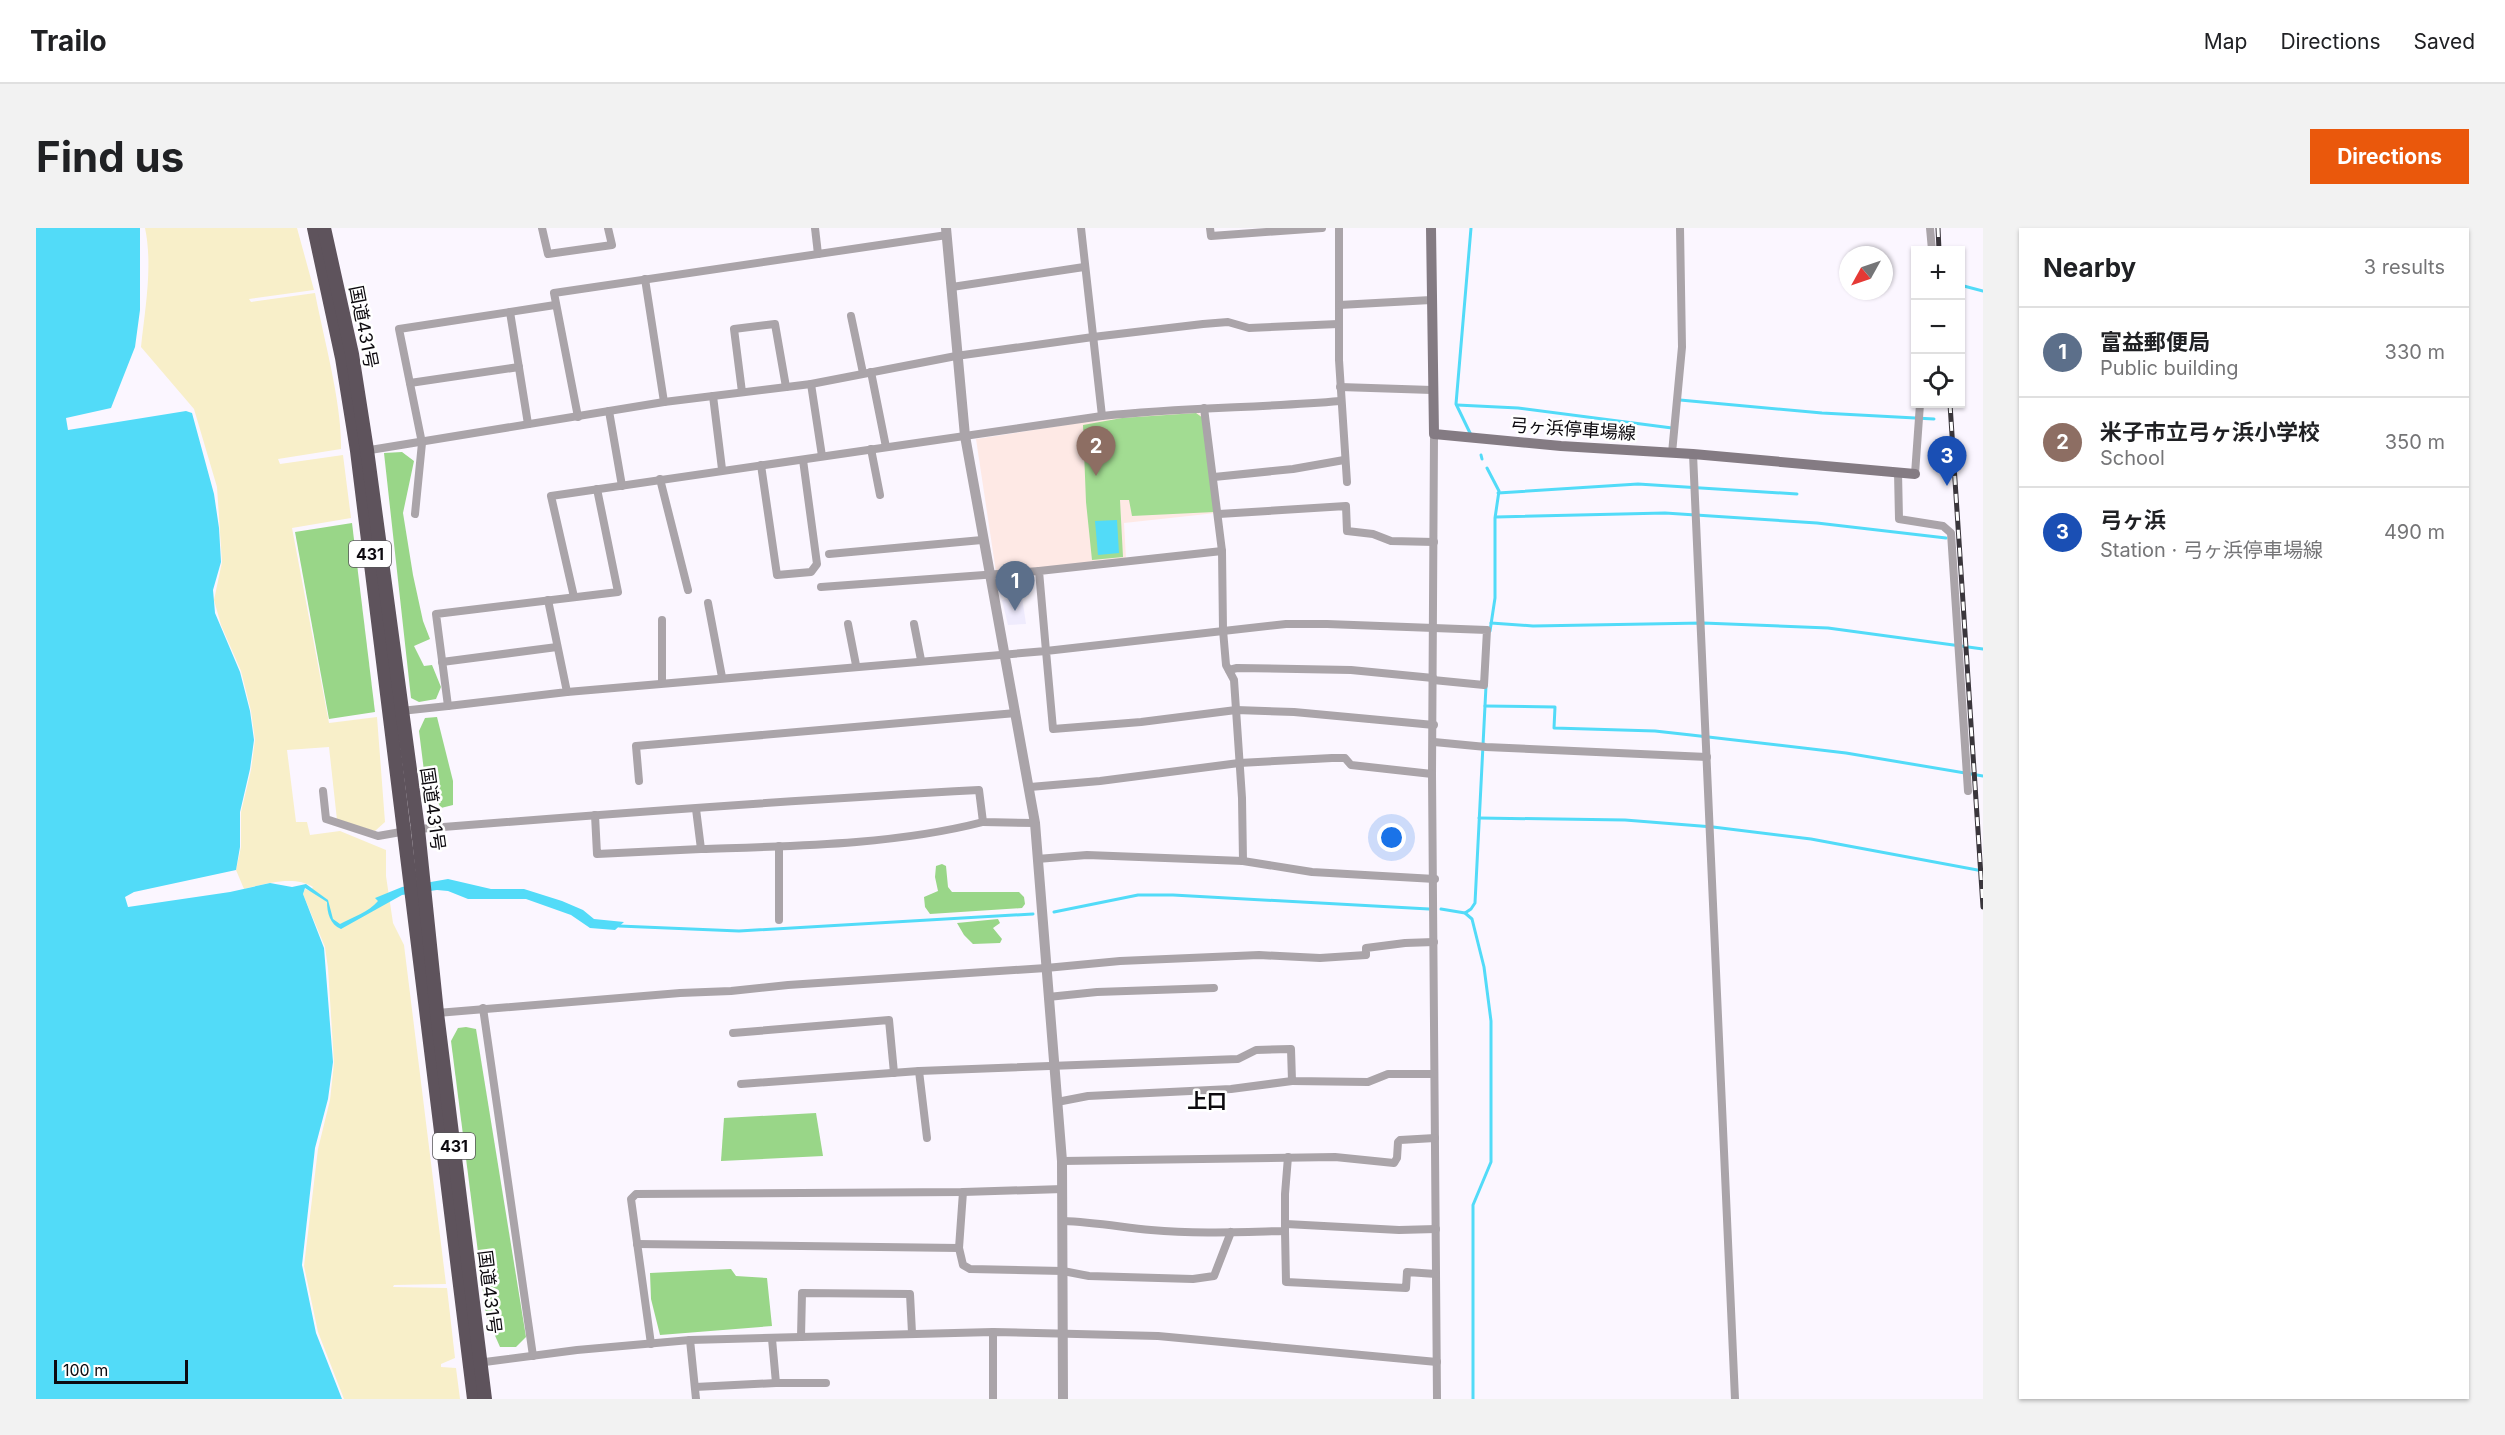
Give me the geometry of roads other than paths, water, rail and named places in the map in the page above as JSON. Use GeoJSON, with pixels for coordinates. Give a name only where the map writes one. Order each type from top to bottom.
{"type":"FeatureCollection","features":[{"type":"Feature","properties":{"kind":"highway","name":"国道431号"},"geometry":{"type":"LineString","coordinates":[[314,228],[362,451],[401,711],[411,830]]}},
{"type":"Feature","properties":{"kind":"highway","name":"国道431号"},"geometry":{"type":"LineString","coordinates":[[324,228],[351,354],[475,1363],[485,1399]]}},
{"type":"Feature","properties":{"kind":"highway","name":"国道431号"},"geometry":{"type":"LineString","coordinates":[[418,888],[437,1013],[475,1363],[474,1399]]}},
{"type":"Feature","properties":{"kind":"main road"},"geometry":{"type":"LineString","coordinates":[[1431,228],[1434,434]]}},
{"type":"Feature","properties":{"kind":"main road","name":"弓ヶ浜停車場線"},"geometry":{"type":"LineString","coordinates":[[1434,434],[1915,474]]}},
{"type":"Feature","properties":{"kind":"street"},"geometry":{"type":"LineString","coordinates":[[542,228],[548,254],[612,245],[608,228]]}},
{"type":"Feature","properties":{"kind":"street"},"geometry":{"type":"LineString","coordinates":[[814,228],[819,254]]}},
{"type":"Feature","properties":{"kind":"street"},"geometry":{"type":"LineString","coordinates":[[1081,228],[1102,416]]}},
{"type":"Feature","properties":{"kind":"street"},"geometry":{"type":"LineString","coordinates":[[1210,228],[1211,236],[1322,228]]}},
{"type":"Feature","properties":{"kind":"street"},"geometry":{"type":"LineString","coordinates":[[1339,228],[1340,401],[1347,482]]}},
{"type":"Feature","properties":{"kind":"street"},"geometry":{"type":"LineString","coordinates":[[1672,453],[1682,347],[1680,228]]}},
{"type":"Feature","properties":{"kind":"street"},"geometry":{"type":"LineString","coordinates":[[1930,228],[1932,246]]}},
{"type":"Feature","properties":{"kind":"street"},"geometry":{"type":"LineString","coordinates":[[578,417],[554,293],[819,254],[946,232],[964,436],[1035,823],[1062,1161],[1063,1399]]}},
{"type":"Feature","properties":{"kind":"street"},"geometry":{"type":"LineString","coordinates":[[952,287],[1084,267]]}},
{"type":"Feature","properties":{"kind":"street"},"geometry":{"type":"LineString","coordinates":[[645,279],[664,402]]}},
{"type":"Feature","properties":{"kind":"street"},"geometry":{"type":"LineString","coordinates":[[1339,305],[1431,300]]}},
{"type":"Feature","properties":{"kind":"street"},"geometry":{"type":"LineString","coordinates":[[415,514],[422,442],[399,329],[555,305]]}},
{"type":"Feature","properties":{"kind":"street"},"geometry":{"type":"LineString","coordinates":[[510,312],[528,424]]}},
{"type":"Feature","properties":{"kind":"street"},"geometry":{"type":"LineString","coordinates":[[851,316],[886,447]]}},
{"type":"Feature","properties":{"kind":"street"},"geometry":{"type":"LineString","coordinates":[[362,451],[664,402],[811,384],[956,356],[1093,337],[1228,322],[1249,328],[1338,324]]}},
{"type":"Feature","properties":{"kind":"street"},"geometry":{"type":"LineString","coordinates":[[742,392],[734,329],[775,324],[786,387]]}},
{"type":"Feature","properties":{"kind":"street"},"geometry":{"type":"LineString","coordinates":[[410,383],[519,367]]}},
{"type":"Feature","properties":{"kind":"street"},"geometry":{"type":"LineString","coordinates":[[811,384],[822,456]]}},
{"type":"Feature","properties":{"kind":"street"},"geometry":{"type":"LineString","coordinates":[[1340,387],[1432,390]]}},
{"type":"Feature","properties":{"kind":"street"},"geometry":{"type":"LineString","coordinates":[[713,396],[722,470]]}},
{"type":"Feature","properties":{"kind":"street"},"geometry":{"type":"LineString","coordinates":[[574,597],[551,496],[1102,416],[1154,410],[1340,401]]}},
{"type":"Feature","properties":{"kind":"street"},"geometry":{"type":"LineString","coordinates":[[1204,408],[1219,514],[1226,665],[1234,680],[1243,861]]}},
{"type":"Feature","properties":{"kind":"street"},"geometry":{"type":"LineString","coordinates":[[1915,474],[1920,408]]}},
{"type":"Feature","properties":{"kind":"street"},"geometry":{"type":"LineString","coordinates":[[609,411],[622,486]]}},
{"type":"Feature","properties":{"kind":"street"},"geometry":{"type":"LineString","coordinates":[[1434,434],[1434,742],[1432,774],[1435,879],[1437,1399]]}},
{"type":"Feature","properties":{"kind":"street"},"geometry":{"type":"LineString","coordinates":[[871,449],[880,495]]}},
{"type":"Feature","properties":{"kind":"street"},"geometry":{"type":"LineString","coordinates":[[1693,454],[1735,1399]]}},
{"type":"Feature","properties":{"kind":"street"},"geometry":{"type":"LineString","coordinates":[[761,465],[777,575],[811,572],[817,564],[803,460]]}},
{"type":"Feature","properties":{"kind":"street"},"geometry":{"type":"LineString","coordinates":[[1214,477],[1293,469],[1344,460]]}},
{"type":"Feature","properties":{"kind":"street"},"geometry":{"type":"LineString","coordinates":[[1898,472],[1899,519],[1943,526],[1951,533],[1968,791]]}},
{"type":"Feature","properties":{"kind":"street"},"geometry":{"type":"LineString","coordinates":[[660,479],[688,590]]}},
{"type":"Feature","properties":{"kind":"street"},"geometry":{"type":"LineString","coordinates":[[448,706],[436,614],[618,592],[597,489]]}},
{"type":"Feature","properties":{"kind":"street"},"geometry":{"type":"LineString","coordinates":[[1219,514],[1346,506],[1347,531],[1373,534],[1391,541],[1434,542]]}},
{"type":"Feature","properties":{"kind":"street"},"geometry":{"type":"LineString","coordinates":[[829,554],[982,540]]}},
{"type":"Feature","properties":{"kind":"street"},"geometry":{"type":"LineString","coordinates":[[821,587],[1039,571],[1222,551]]}},
{"type":"Feature","properties":{"kind":"street"},"geometry":{"type":"LineString","coordinates":[[1039,571],[1053,729],[1141,722],[1236,710],[1294,712],[1434,725]]}},
{"type":"Feature","properties":{"kind":"street"},"geometry":{"type":"LineString","coordinates":[[548,600],[567,692]]}},
{"type":"Feature","properties":{"kind":"street"},"geometry":{"type":"LineString","coordinates":[[708,603],[722,677]]}},
{"type":"Feature","properties":{"kind":"street"},"geometry":{"type":"LineString","coordinates":[[662,620],[663,682]]}},
{"type":"Feature","properties":{"kind":"street"},"geometry":{"type":"LineString","coordinates":[[848,624],[856,665]]}},
{"type":"Feature","properties":{"kind":"street"},"geometry":{"type":"LineString","coordinates":[[914,624],[921,660]]}},
{"type":"Feature","properties":{"kind":"street"},"geometry":{"type":"LineString","coordinates":[[401,711],[663,682],[1004,652],[1046,651],[1286,624],[1487,630],[1484,685],[1351,670],[1237,668],[1229,670]]}},
{"type":"Feature","properties":{"kind":"street"},"geometry":{"type":"LineString","coordinates":[[442,662],[557,647]]}},
{"type":"Feature","properties":{"kind":"street"},"geometry":{"type":"LineString","coordinates":[[639,781],[636,746],[1016,713]]}},
{"type":"Feature","properties":{"kind":"street"},"geometry":{"type":"LineString","coordinates":[[1434,742],[1486,747],[1707,757]]}},
{"type":"Feature","properties":{"kind":"street"},"geometry":{"type":"LineString","coordinates":[[1030,787],[1100,781],[1239,763],[1345,758],[1351,765],[1432,774]]}},
{"type":"Feature","properties":{"kind":"street"},"geometry":{"type":"LineString","coordinates":[[323,791],[326,819],[378,836],[411,830],[774,801],[979,790],[983,822]]}},
{"type":"Feature","properties":{"kind":"street"},"geometry":{"type":"LineString","coordinates":[[696,809],[701,849]]}},
{"type":"Feature","properties":{"kind":"street"},"geometry":{"type":"LineString","coordinates":[[595,815],[597,854],[779,846],[929,835],[983,822],[1035,823]]}},
{"type":"Feature","properties":{"kind":"street"},"geometry":{"type":"LineString","coordinates":[[779,846],[779,920]]}},
{"type":"Feature","properties":{"kind":"street"},"geometry":{"type":"LineString","coordinates":[[1037,859],[1088,855],[1243,861],[1312,872],[1435,879]]}},
{"type":"Feature","properties":{"kind":"street"},"geometry":{"type":"LineString","coordinates":[[437,1013],[1120,961],[1259,955],[1343,958],[1366,955],[1366,948],[1434,942]]}},
{"type":"Feature","properties":{"kind":"street"},"geometry":{"type":"LineString","coordinates":[[1048,997],[1214,988]]}},
{"type":"Feature","properties":{"kind":"street"},"geometry":{"type":"LineString","coordinates":[[483,1008],[533,1356]]}},
{"type":"Feature","properties":{"kind":"street"},"geometry":{"type":"LineString","coordinates":[[733,1033],[889,1020],[894,1073]]}},
{"type":"Feature","properties":{"kind":"street"},"geometry":{"type":"LineString","coordinates":[[741,1084],[919,1071],[1238,1059],[1256,1050],[1291,1049],[1292,1080]]}},
{"type":"Feature","properties":{"kind":"street"},"geometry":{"type":"LineString","coordinates":[[919,1071],[927,1138]]}},
{"type":"Feature","properties":{"kind":"street"},"geometry":{"type":"LineString","coordinates":[[1057,1102],[1088,1096],[1231,1089],[1292,1080],[1368,1082],[1388,1074],[1434,1074]]}},
{"type":"Feature","properties":{"kind":"street"},"geometry":{"type":"LineString","coordinates":[[1062,1161],[1335,1157],[1394,1163],[1400,1140],[1435,1138]]}},
{"type":"Feature","properties":{"kind":"street"},"geometry":{"type":"LineString","coordinates":[[1288,1157],[1285,1194],[1286,1282],[1406,1288],[1407,1272],[1436,1274]]}},
{"type":"Feature","properties":{"kind":"street"},"geometry":{"type":"LineString","coordinates":[[651,1344],[631,1199],[636,1194],[963,1192],[1063,1189]]}},
{"type":"Feature","properties":{"kind":"street"},"geometry":{"type":"LineString","coordinates":[[963,1192],[959,1248],[963,1264],[970,1269],[1063,1271],[1089,1276],[1193,1279],[1214,1276],[1231,1232]]}},
{"type":"Feature","properties":{"kind":"street"},"geometry":{"type":"LineString","coordinates":[[1063,1221],[1106,1223],[1150,1230],[1231,1232],[1285,1228],[1436,1229]]}},
{"type":"Feature","properties":{"kind":"street"},"geometry":{"type":"LineString","coordinates":[[637,1244],[959,1248]]}},
{"type":"Feature","properties":{"kind":"street"},"geometry":{"type":"LineString","coordinates":[[801,1337],[802,1293],[910,1294],[912,1333]]}},
{"type":"Feature","properties":{"kind":"street"},"geometry":{"type":"LineString","coordinates":[[475,1363],[690,1340],[993,1332],[1170,1336],[1437,1362]]}},
{"type":"Feature","properties":{"kind":"street"},"geometry":{"type":"LineString","coordinates":[[993,1332],[993,1399]]}},
{"type":"Feature","properties":{"kind":"street"},"geometry":{"type":"LineString","coordinates":[[772,1339],[776,1383]]}},
{"type":"Feature","properties":{"kind":"street"},"geometry":{"type":"LineString","coordinates":[[690,1340],[696,1399]]}},
{"type":"Feature","properties":{"kind":"street"},"geometry":{"type":"LineString","coordinates":[[695,1387],[826,1383]]}},
{"type":"Feature","properties":{"kind":"water"},"geometry":{"type":"Polygon","coordinates":[[[36,228],[140,228],[140,310],[135,347],[111,408],[66,418],[68,430],[186,411],[192,413],[214,494],[219,528],[221,562],[213,590],[215,613],[240,672],[250,711],[254,740],[240,812],[240,847],[236,870],[134,892],[125,897],[128,907],[230,892],[270,883],[292,887],[306,884],[328,900],[333,919],[340,924],[370,908],[378,901],[375,898],[402,887],[448,879],[491,889],[524,889],[583,910],[594,919],[624,922],[615,930],[590,928],[571,915],[526,899],[468,899],[448,891],[437,890],[402,895],[341,929],[330,918],[327,902],[305,888],[303,894],[324,948],[333,1062],[328,1099],[315,1148],[302,1265],[316,1333],[342,1399],[36,1399],[36,228]]]}},
{"type":"Feature","properties":{"kind":"water"},"geometry":{"type":"Polygon","coordinates":[[[1117,520],[1119,553],[1098,555],[1095,521],[1117,520]]]}},
{"type":"Feature","properties":{"kind":"waterway"},"geometry":{"type":"LineString","coordinates":[[1471,228],[1456,404],[1471,435]]}},
{"type":"Feature","properties":{"kind":"waterway"},"geometry":{"type":"LineString","coordinates":[[1965,286],[1983,291]]}},
{"type":"Feature","properties":{"kind":"waterway"},"geometry":{"type":"LineString","coordinates":[[1680,400],[1822,413],[1934,419]]}},
{"type":"Feature","properties":{"kind":"waterway"},"geometry":{"type":"LineString","coordinates":[[1457,405],[1518,408],[1672,428]]}},
{"type":"Feature","properties":{"kind":"waterway"},"geometry":{"type":"LineString","coordinates":[[1481,455],[1482,459]]}},
{"type":"Feature","properties":{"kind":"waterway"},"geometry":{"type":"LineString","coordinates":[[1487,468],[1499,491],[1495,518],[1495,598],[1490,631]]}},
{"type":"Feature","properties":{"kind":"waterway"},"geometry":{"type":"LineString","coordinates":[[1498,493],[1638,484],[1797,494]]}},
{"type":"Feature","properties":{"kind":"waterway"},"geometry":{"type":"LineString","coordinates":[[1496,517],[1665,513],[1817,523],[1946,538]]}},
{"type":"Feature","properties":{"kind":"waterway"},"geometry":{"type":"LineString","coordinates":[[1491,623],[1533,626],[1703,623],[1828,628],[1983,649]]}},
{"type":"Feature","properties":{"kind":"waterway"},"geometry":{"type":"LineString","coordinates":[[1465,913],[1475,903],[1486,686]]}},
{"type":"Feature","properties":{"kind":"waterway"},"geometry":{"type":"LineString","coordinates":[[1485,706],[1555,707],[1554,728],[1655,731],[1691,735],[1846,753],[1983,776]]}},
{"type":"Feature","properties":{"kind":"waterway"},"geometry":{"type":"LineString","coordinates":[[1479,818],[1625,820],[1713,827],[1811,839],[1983,871]]}},
{"type":"Feature","properties":{"kind":"waterway"},"geometry":{"type":"LineString","coordinates":[[1054,912],[1138,895],[1429,909]]}},
{"type":"Feature","properties":{"kind":"waterway"},"geometry":{"type":"LineString","coordinates":[[1441,909],[1465,913],[1472,919],[1484,967],[1491,1021],[1491,1162],[1473,1205],[1473,1399]]}},
{"type":"Feature","properties":{"kind":"waterway"},"geometry":{"type":"LineString","coordinates":[[619,926],[739,931],[1033,914]]}},
{"type":"Feature","properties":{"kind":"railway"},"geometry":{"type":"LineString","coordinates":[[1938,228],[1939,246]]}},
{"type":"Feature","properties":{"kind":"railway"},"geometry":{"type":"LineString","coordinates":[[1950,408],[1983,907]]}},
{"type":"Feature","properties":{"kind":"place","name":"米子市立弓ヶ浜小学校"},"geometry":{"type":"Point","coordinates":[1096,476]}},
{"type":"Feature","properties":{"kind":"place","name":"弓ヶ浜"},"geometry":{"type":"Point","coordinates":[1947,486]}},
{"type":"Feature","properties":{"kind":"place","name":"富益郵便局"},"geometry":{"type":"Point","coordinates":[1015,611]}},
{"type":"Feature","properties":{"kind":"district","name":"上口"},"geometry":{"type":"Point","coordinates":[1207,1101]}}]}
